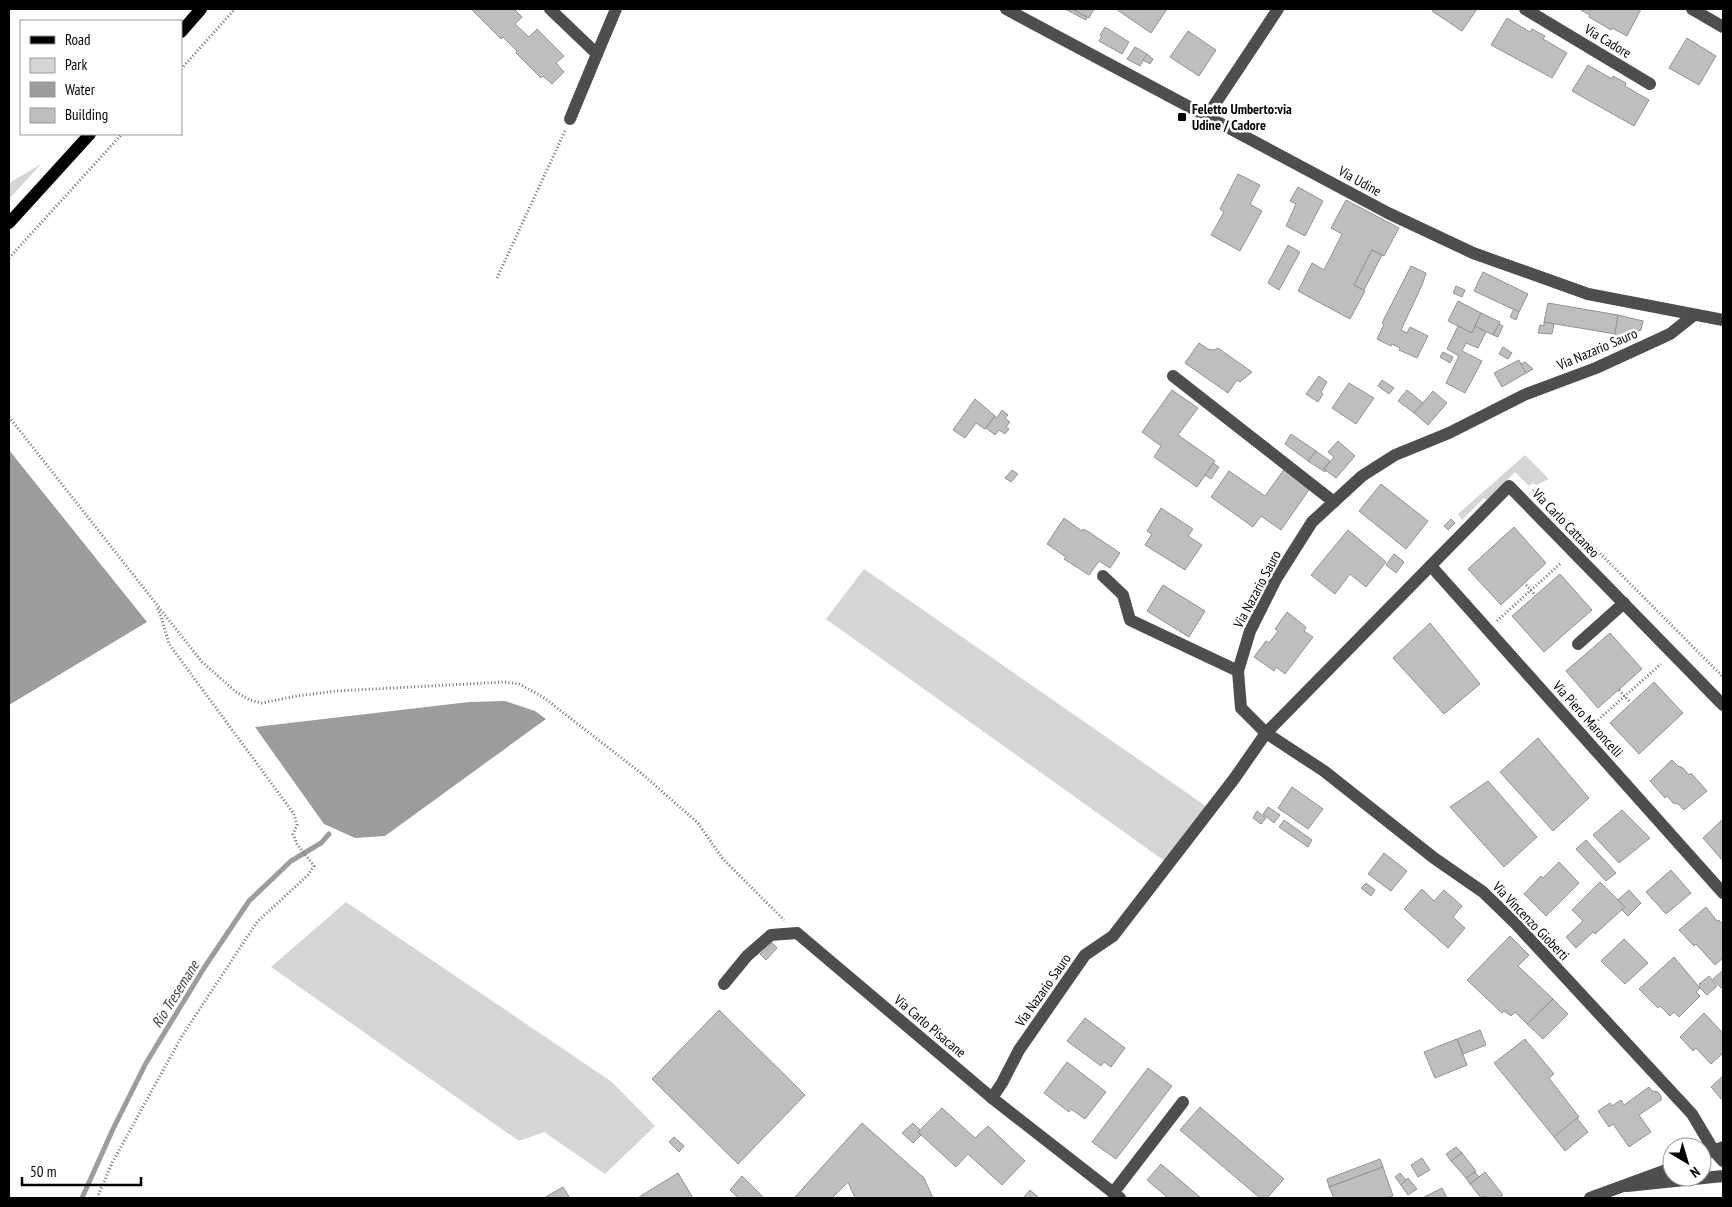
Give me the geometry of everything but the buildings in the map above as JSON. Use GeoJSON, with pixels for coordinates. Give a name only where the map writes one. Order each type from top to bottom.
{"type":"FeatureCollection","features":[{"type":"Feature","properties":{"kind":"main road"},"geometry":{"type":"LineString","coordinates":[[182,31],[201,9]]}},
{"type":"Feature","properties":{"kind":"main road"},"geometry":{"type":"LineString","coordinates":[[9,223],[89,135]]}},
{"type":"Feature","properties":{"kind":"street"},"geometry":{"type":"LineString","coordinates":[[550,9],[597,54]]}},
{"type":"Feature","properties":{"kind":"street"},"geometry":{"type":"LineString","coordinates":[[570,119],[616,9]]}},
{"type":"Feature","properties":{"kind":"street","name":"Via Udine"},"geometry":{"type":"LineString","coordinates":[[1006,9],[1388,213],[1473,253],[1588,294],[1723,320]]}},
{"type":"Feature","properties":{"kind":"street"},"geometry":{"type":"LineString","coordinates":[[1207,116],[1278,9]]}},
{"type":"Feature","properties":{"kind":"street","name":"Via Cadore"},"geometry":{"type":"LineString","coordinates":[[1525,9],[1650,84]]}},
{"type":"Feature","properties":{"kind":"street"},"geometry":{"type":"LineString","coordinates":[[1692,9],[1723,27]]}},
{"type":"Feature","properties":{"kind":"street","name":"Via Nazario Sauro"},"geometry":{"type":"LineString","coordinates":[[992,1098],[1019,1050],[1085,955],[1113,936],[1234,779],[1266,733],[1241,708],[1238,671],[1250,631],[1276,578],[1312,522],[1362,476],[1395,455],[1449,433],[1524,394],[1612,360],[1670,334],[1694,315]]}},
{"type":"Feature","properties":{"kind":"street"},"geometry":{"type":"LineString","coordinates":[[1173,376],[1334,502]]}},
{"type":"Feature","properties":{"kind":"street","name":"Via Carlo Cattaneo"},"geometry":{"type":"LineString","coordinates":[[1431,566],[1509,486],[1723,705]]}},
{"type":"Feature","properties":{"kind":"street"},"geometry":{"type":"LineString","coordinates":[[1266,733],[1431,566]]}},
{"type":"Feature","properties":{"kind":"street","name":"Via Piero Maroncelli"},"geometry":{"type":"LineString","coordinates":[[1431,566],[1723,893]]}},
{"type":"Feature","properties":{"kind":"street"},"geometry":{"type":"LineString","coordinates":[[1103,576],[1123,595],[1130,620],[1238,671]]}},
{"type":"Feature","properties":{"kind":"street"},"geometry":{"type":"LineString","coordinates":[[1578,644],[1624,603]]}},
{"type":"Feature","properties":{"kind":"street","name":"Via Vincenzo Gioberti"},"geometry":{"type":"LineString","coordinates":[[1266,733],[1324,771],[1434,858],[1483,892],[1521,930],[1692,1114],[1713,1151],[1723,1161]]}},
{"type":"Feature","properties":{"kind":"street"},"geometry":{"type":"LineString","coordinates":[[724,984],[747,956],[771,935],[797,933]]}},
{"type":"Feature","properties":{"kind":"street","name":"Via Carlo Pisacane"},"geometry":{"type":"LineString","coordinates":[[797,933],[992,1098],[1117,1196]]}},
{"type":"Feature","properties":{"kind":"street"},"geometry":{"type":"LineString","coordinates":[[1117,1196],[1183,1102]]}},
{"type":"Feature","properties":{"kind":"street"},"geometry":{"type":"LineString","coordinates":[[1590,1198],[1662,1172]]}},
{"type":"Feature","properties":{"kind":"street"},"geometry":{"type":"LineString","coordinates":[[1627,1186],[1723,1176]]}},
{"type":"Feature","properties":{"kind":"path"},"geometry":{"type":"LineString","coordinates":[[182,68],[235,9]]}},
{"type":"Feature","properties":{"kind":"path"},"geometry":{"type":"LineString","coordinates":[[497,278],[570,119]]}},
{"type":"Feature","properties":{"kind":"path"},"geometry":{"type":"LineString","coordinates":[[9,258],[121,135]]}},
{"type":"Feature","properties":{"kind":"path"},"geometry":{"type":"LineString","coordinates":[[9,416],[202,662],[236,692],[250,700],[262,703],[297,696],[356,690],[505,682],[519,684],[543,696],[564,712],[634,767],[698,824],[723,859],[797,933]]}},
{"type":"Feature","properties":{"kind":"path"},"geometry":{"type":"LineString","coordinates":[[1523,501],[1536,489],[1723,677]]}},
{"type":"Feature","properties":{"kind":"path"},"geometry":{"type":"LineString","coordinates":[[1487,629],[1562,563]]}},
{"type":"Feature","properties":{"kind":"path"},"geometry":{"type":"LineString","coordinates":[[1526,585],[1535,595]]}},
{"type":"Feature","properties":{"kind":"path"},"geometry":{"type":"LineString","coordinates":[[97,1198],[112,1163],[182,1036],[257,922],[308,875],[314,866],[297,844],[294,834],[297,824],[294,814],[169,644],[161,616],[152,599]]}},
{"type":"Feature","properties":{"kind":"path"},"geometry":{"type":"LineString","coordinates":[[1582,734],[1661,664]]}},
{"type":"Feature","properties":{"kind":"path"},"geometry":{"type":"LineString","coordinates":[[1620,690],[1630,702]]}},
{"type":"Feature","properties":{"kind":"green space"},"geometry":{"type":"Polygon","coordinates":[[[41,164],[9,199],[9,183],[41,164]]]}},
{"type":"Feature","properties":{"kind":"green space"},"geometry":{"type":"Polygon","coordinates":[[[1525,455],[1549,479],[1536,485],[1533,483],[1529,486],[1515,472],[1487,500],[1484,498],[1462,520],[1458,514],[1525,455]]]}},
{"type":"Feature","properties":{"kind":"green space"},"geometry":{"type":"Polygon","coordinates":[[[864,569],[1213,811],[1173,867],[826,619],[864,569]]]}},
{"type":"Feature","properties":{"kind":"green space"},"geometry":{"type":"Polygon","coordinates":[[[346,902],[612,1082],[655,1126],[605,1174],[544,1132],[519,1141],[271,967],[346,902]]]}},
{"type":"Feature","properties":{"kind":"water"},"geometry":{"type":"Polygon","coordinates":[[[9,450],[147,622],[9,705],[9,450]]]}},
{"type":"Feature","properties":{"kind":"water"},"geometry":{"type":"Polygon","coordinates":[[[505,701],[535,711],[546,719],[385,836],[355,838],[324,824],[255,727],[469,702],[505,701]]]}},
{"type":"Feature","properties":{"kind":"waterway","name":"Rio Tresemane"},"geometry":{"type":"LineString","coordinates":[[82,1198],[113,1129],[146,1063],[204,968],[249,901],[291,861],[321,843],[329,834]]}},
{"type":"Feature","properties":{"kind":"place","name":"Feletto Umberto:via Udine / Cadore"},"geometry":{"type":"Point","coordinates":[1182,117]}}]}
